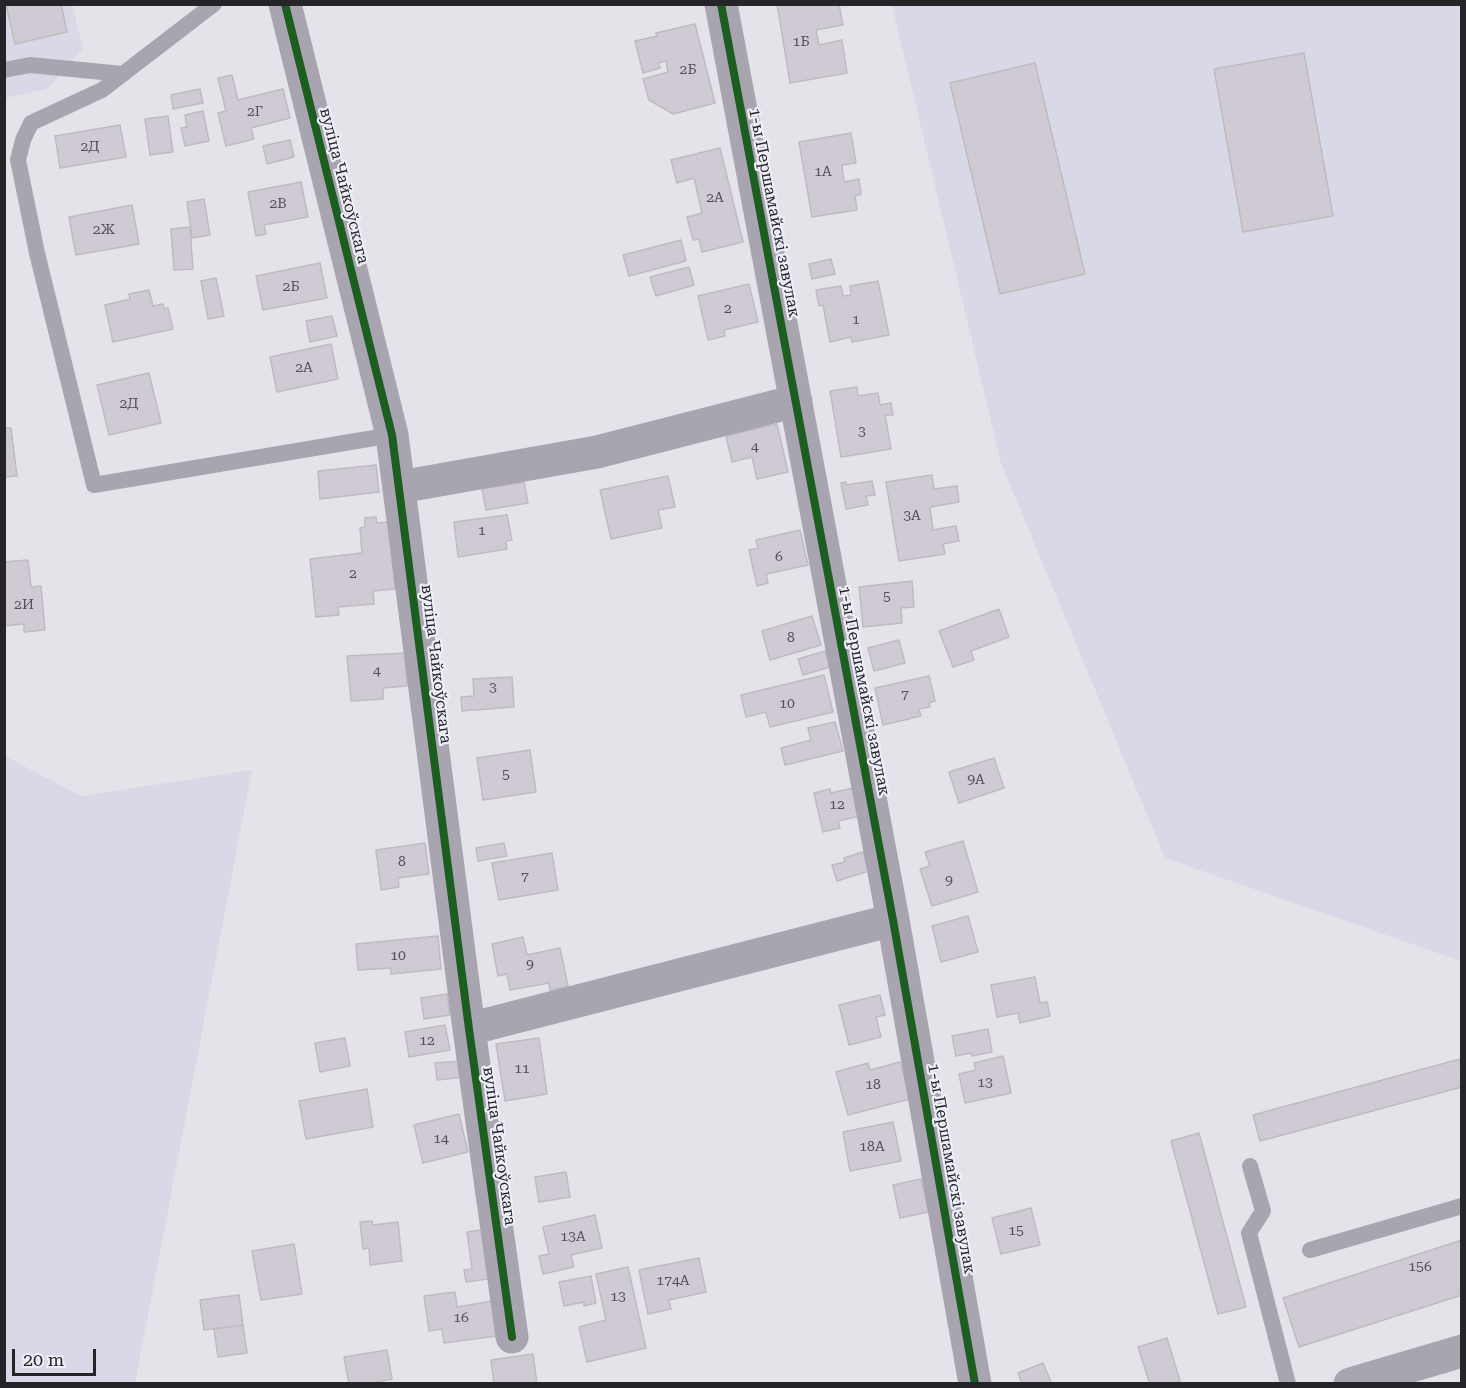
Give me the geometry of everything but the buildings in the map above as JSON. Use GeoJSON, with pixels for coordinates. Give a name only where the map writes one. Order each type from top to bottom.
{"type":"FeatureCollection","features":[{"type":"Feature","properties":{"kind":"street","name":"вуліца Чайкоўскага"},"geometry":{"type":"LineString","coordinates":[[285,4],[392,435],[513,1337]]}},
{"type":"Feature","properties":{"kind":"street","name":"1-ы Першамайскі завулак"},"geometry":{"type":"LineString","coordinates":[[721,4],[893,920],[975,1383]]}},
{"type":"Feature","properties":{"kind":"street"},"geometry":{"type":"LineString","coordinates":[[400,487],[597,452],[796,401]]}},
{"type":"Feature","properties":{"kind":"street"},"geometry":{"type":"LineString","coordinates":[[470,1029],[893,920]]}},
{"type":"Feature","properties":{"kind":"street"},"geometry":{"type":"LineString","coordinates":[[1350,1383],[1461,1351]]}},
{"type":"Feature","properties":{"kind":"lane"},"geometry":{"type":"LineString","coordinates":[[214,4],[102,90],[31,123],[22,140],[18,160],[40,264],[94,485],[392,435]]}},
{"type":"Feature","properties":{"kind":"lane"},"geometry":{"type":"LineString","coordinates":[[4,70],[30,66],[123,74]]}},
{"type":"Feature","properties":{"kind":"lane"},"geometry":{"type":"LineString","coordinates":[[1250,1166],[1263,1211],[1249,1233],[1288,1383]]}},
{"type":"Feature","properties":{"kind":"lane"},"geometry":{"type":"LineString","coordinates":[[1310,1250],[1461,1206]]}},
{"type":"Feature","properties":{"kind":"shaded area"},"geometry":{"type":"Polygon","coordinates":[[[5,5],[72,5],[83,49],[47,89],[5,98],[5,5]]]}},
{"type":"Feature","properties":{"kind":"shaded area"},"geometry":{"type":"Polygon","coordinates":[[[892,5],[1461,5],[1461,961],[1165,858],[1001,463],[892,5]]]}},
{"type":"Feature","properties":{"kind":"shaded area"},"geometry":{"type":"Polygon","coordinates":[[[5,756],[81,796],[252,770],[135,1383],[5,1383],[5,756]]]}},
{"type":"Feature","properties":{"kind":"cycle path"},"geometry":{"type":"LineString","coordinates":[[285,4],[392,435],[469,1029],[512,1337]]}},
{"type":"Feature","properties":{"kind":"cycle path"},"geometry":{"type":"LineString","coordinates":[[721,4],[893,920],[975,1384]]}}]}
